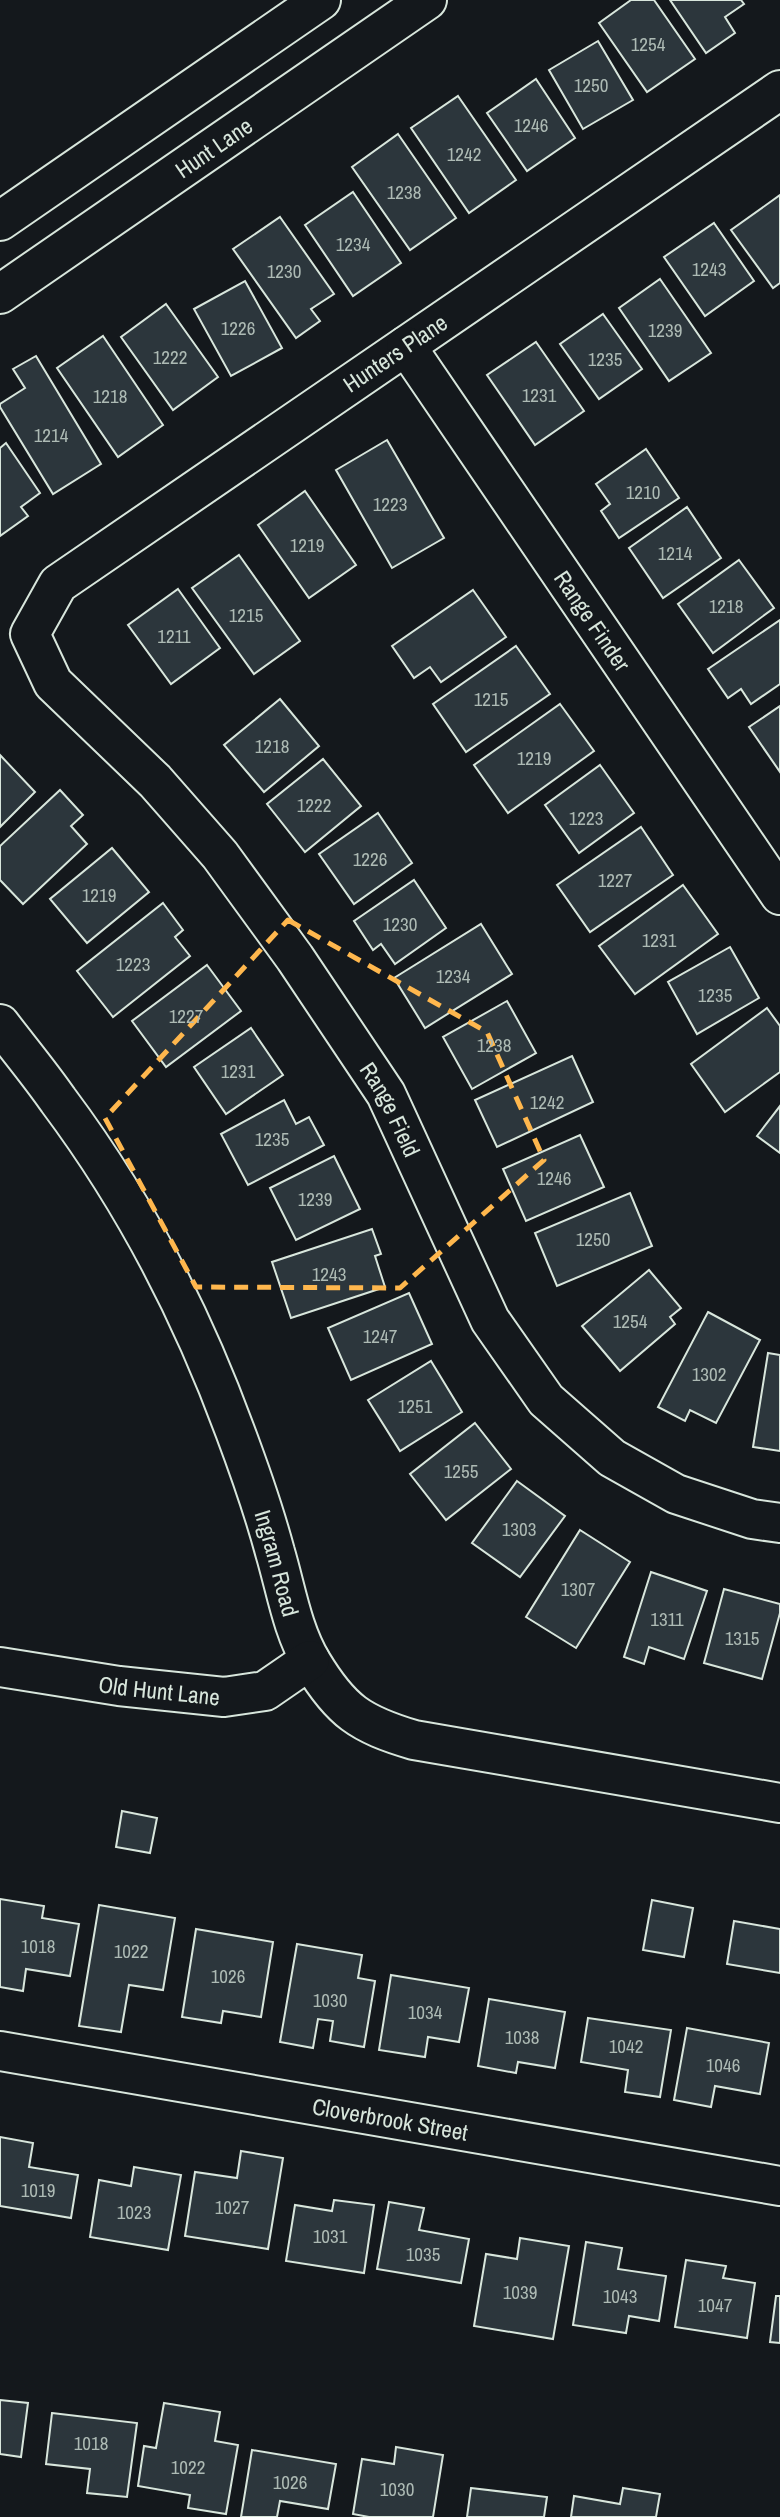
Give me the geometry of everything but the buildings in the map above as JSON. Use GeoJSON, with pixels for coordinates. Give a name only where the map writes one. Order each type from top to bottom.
{"type":"FeatureCollection","features":[{"type":"Feature","properties":{"kind":"street"},"geometry":{"type":"LineString","coordinates":[[0,221],[321,0]]}},
{"type":"Feature","properties":{"kind":"street","name":"Hunt Lane"},"geometry":{"type":"LineString","coordinates":[[0,294],[427,0]]}},
{"type":"Feature","properties":{"kind":"street","name":"Hunters Plane"},"geometry":{"type":"LineString","coordinates":[[30,634],[58,584],[780,90]]}},
{"type":"Feature","properties":{"kind":"street","name":"Range Finder"},"geometry":{"type":"LineString","coordinates":[[406,346],[780,895]]}},
{"type":"Feature","properties":{"kind":"street","name":"Range Field"},"geometry":{"type":"LineString","coordinates":[[30,634],[53,682],[155,780],[219,855],[310,981],[386,1094],[490,1320],[546,1400],[612,1458],[676,1494],[752,1519],[780,1523]]}},
{"type":"Feature","properties":{"kind":"street","name":"Ingram Road"},"geometry":{"type":"LineString","coordinates":[[0,1024],[60,1101],[117,1189],[170,1283],[204,1351],[266,1519],[299,1635],[310,1660],[343,1707],[362,1721],[381,1730],[414,1740],[780,1803]]}},
{"type":"Feature","properties":{"kind":"street","name":"Old Hunt Lane"},"geometry":{"type":"LineString","coordinates":[[0,1667],[119,1686],[223,1697],[265,1691],[310,1660]]}},
{"type":"Feature","properties":{"kind":"street","name":"Cloverbrook Street"},"geometry":{"type":"LineString","coordinates":[[0,2051],[780,2186]]}},
{"type":"Feature","properties":{"kind":"highlighted area"},"geometry":{"type":"Polygon","coordinates":[[[288,920],[487,1032],[544,1160],[400,1288],[196,1287],[105,1118],[288,920]]]}}]}
